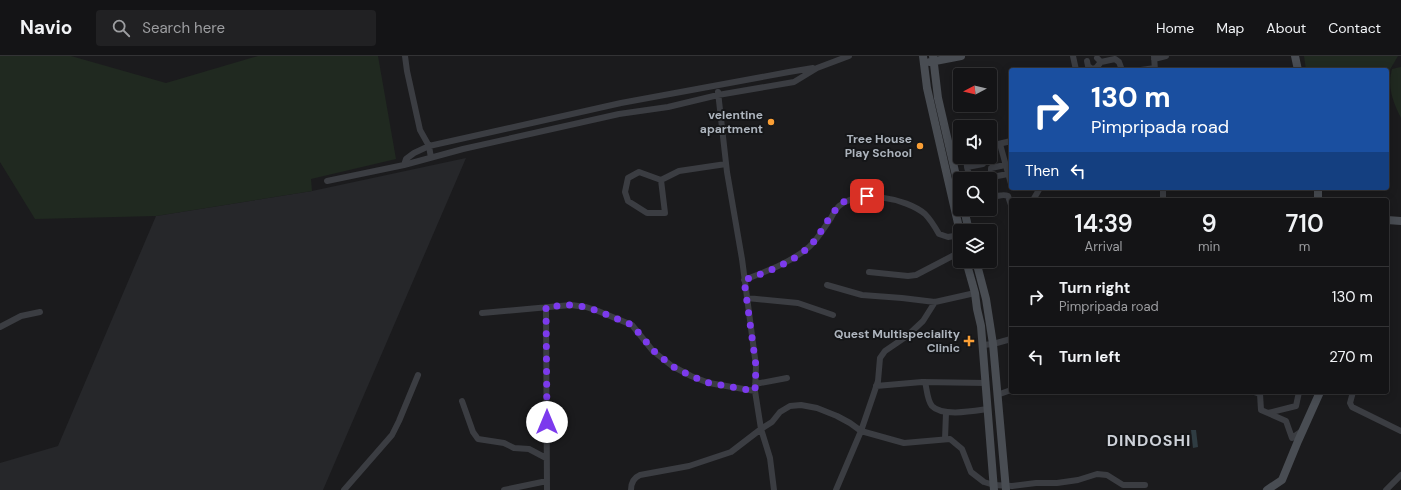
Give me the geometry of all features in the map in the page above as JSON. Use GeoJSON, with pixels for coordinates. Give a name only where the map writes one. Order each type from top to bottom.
{"type":"FeatureCollection","features":[{"type":"Feature","properties":{"kind":"main road"},"geometry":{"type":"LineString","coordinates":[[958,224],[928,95],[923,60],[961,56]]}},
{"type":"Feature","properties":{"kind":"main road"},"geometry":{"type":"LineString","coordinates":[[1295,56],[1298,68]]}},
{"type":"Feature","properties":{"kind":"main road"},"geometry":{"type":"LineString","coordinates":[[934,59],[938,98],[953,145]]}},
{"type":"Feature","properties":{"kind":"main road"},"geometry":{"type":"LineString","coordinates":[[1389,220],[1401,221]]}},
{"type":"Feature","properties":{"kind":"main road"},"geometry":{"type":"LineString","coordinates":[[968,268],[975,293],[981,326],[994,488]]}},
{"type":"Feature","properties":{"kind":"main road"},"geometry":{"type":"LineString","coordinates":[[978,268],[986,299],[993,344],[1006,488]]}},
{"type":"Feature","properties":{"kind":"main road"},"geometry":{"type":"LineString","coordinates":[[1267,490],[1282,480],[1319,394]]}},
{"type":"Feature","properties":{"kind":"street"},"geometry":{"type":"LineString","coordinates":[[405,56],[420,130],[430,146],[431,158]]}},
{"type":"Feature","properties":{"kind":"street"},"geometry":{"type":"LineString","coordinates":[[327,181],[404,165],[463,149],[620,114],[668,107],[718,95],[794,82],[817,68],[849,56]]}},
{"type":"Feature","properties":{"kind":"street"},"geometry":{"type":"LineString","coordinates":[[1073,56],[1076,68]]}},
{"type":"Feature","properties":{"kind":"street"},"geometry":{"type":"LineString","coordinates":[[1155,68],[1154,57],[1166,56]]}},
{"type":"Feature","properties":{"kind":"street"},"geometry":{"type":"LineString","coordinates":[[1096,68],[1099,60],[1115,59],[1119,62],[1121,68]]}},
{"type":"Feature","properties":{"kind":"street"},"geometry":{"type":"LineString","coordinates":[[1087,61],[1088,66],[1091,68]]}},
{"type":"Feature","properties":{"kind":"street"},"geometry":{"type":"LineString","coordinates":[[404,165],[406,159],[414,153],[430,146],[621,103],[817,68]]}},
{"type":"Feature","properties":{"kind":"street"},"geometry":{"type":"LineString","coordinates":[[718,85],[726,164],[742,259],[756,366],[755,388],[761,429],[770,458],[774,490]]}},
{"type":"Feature","properties":{"kind":"street"},"geometry":{"type":"LineString","coordinates":[[997,145],[1009,142]]}},
{"type":"Feature","properties":{"kind":"street"},"geometry":{"type":"LineString","coordinates":[[1000,144],[1009,177]]}},
{"type":"Feature","properties":{"kind":"street"},"geometry":{"type":"LineString","coordinates":[[661,180],[665,213],[647,213],[628,201],[625,192],[628,178],[639,172],[661,180],[679,171],[726,164]]}},
{"type":"Feature","properties":{"kind":"street"},"geometry":{"type":"LineString","coordinates":[[967,164],[968,172]]}},
{"type":"Feature","properties":{"kind":"street"},"geometry":{"type":"LineString","coordinates":[[967,167],[983,164]]}},
{"type":"Feature","properties":{"kind":"street"},"geometry":{"type":"LineString","coordinates":[[1005,165],[991,168],[991,176],[1008,174]]}},
{"type":"Feature","properties":{"kind":"street"},"geometry":{"type":"LineString","coordinates":[[997,196],[1006,195],[1009,199]]}},
{"type":"Feature","properties":{"kind":"street"},"geometry":{"type":"LineString","coordinates":[[744,280],[792,260],[810,246],[821,233],[838,207],[848,200],[867,196],[904,202],[924,213],[939,234],[948,237],[953,235]]}},
{"type":"Feature","properties":{"kind":"street"},"geometry":{"type":"LineString","coordinates":[[869,272],[908,276],[916,275],[953,256]]}},
{"type":"Feature","properties":{"kind":"street"},"geometry":{"type":"LineString","coordinates":[[827,285],[862,294],[935,302],[975,293]]}},
{"type":"Feature","properties":{"kind":"street"},"geometry":{"type":"LineString","coordinates":[[747,298],[798,303],[833,316]]}},
{"type":"Feature","properties":{"kind":"street"},"geometry":{"type":"LineString","coordinates":[[836,490],[861,431],[876,386],[880,358],[885,351],[907,336],[923,321],[935,302]]}},
{"type":"Feature","properties":{"kind":"street"},"geometry":{"type":"LineString","coordinates":[[482,313],[571,305],[586,307],[632,325],[654,351],[672,366],[709,383],[755,388],[787,378]]}},
{"type":"Feature","properties":{"kind":"street"},"geometry":{"type":"LineString","coordinates":[[546,307],[547,490]]}},
{"type":"Feature","properties":{"kind":"street"},"geometry":{"type":"LineString","coordinates":[[0,327],[21,316],[40,312]]}},
{"type":"Feature","properties":{"kind":"street"},"geometry":{"type":"LineString","coordinates":[[983,345],[1009,340]]}},
{"type":"Feature","properties":{"kind":"street"},"geometry":{"type":"LineString","coordinates":[[344,490],[392,435],[418,374]]}},
{"type":"Feature","properties":{"kind":"street"},"geometry":{"type":"LineString","coordinates":[[876,386],[925,382],[986,384]]}},
{"type":"Feature","properties":{"kind":"street"},"geometry":{"type":"LineString","coordinates":[[925,382],[929,401],[937,410],[946,413],[988,410]]}},
{"type":"Feature","properties":{"kind":"street"},"geometry":{"type":"LineString","coordinates":[[997,395],[1009,391]]}},
{"type":"Feature","properties":{"kind":"street"},"geometry":{"type":"LineString","coordinates":[[1260,394],[1261,410],[1286,421],[1292,438],[1304,430]]}},
{"type":"Feature","properties":{"kind":"street"},"geometry":{"type":"LineString","coordinates":[[1268,413],[1296,406],[1299,394]]}},
{"type":"Feature","properties":{"kind":"street"},"geometry":{"type":"LineString","coordinates":[[1352,394],[1350,403],[1352,408],[1401,431]]}},
{"type":"Feature","properties":{"kind":"street"},"geometry":{"type":"LineString","coordinates":[[462,401],[473,432],[478,439],[499,441],[514,448],[529,449],[546,458]]}},
{"type":"Feature","properties":{"kind":"street"},"geometry":{"type":"LineString","coordinates":[[631,490],[632,481],[635,477],[640,475],[688,466],[731,452],[772,422],[780,412],[790,406],[801,404],[817,408],[837,416],[861,431],[904,442],[950,439],[962,448],[971,472],[994,488],[1078,480],[1097,474],[1107,475],[1123,485],[1145,485]]}},
{"type":"Feature","properties":{"kind":"street"},"geometry":{"type":"LineString","coordinates":[[945,440],[946,413]]}},
{"type":"Feature","properties":{"kind":"street"},"geometry":{"type":"LineString","coordinates":[[1386,490],[1401,475]]}},
{"type":"Feature","properties":{"kind":"street"},"geometry":{"type":"LineString","coordinates":[[504,490],[547,481]]}},
{"type":"Feature","properties":{"kind":"shaded area"},"geometry":{"type":"Polygon","coordinates":[[[0,56],[71,56],[166,83],[258,56],[378,56],[396,159],[311,179],[312,191],[156,216],[35,219],[0,162],[0,56]]]}},
{"type":"Feature","properties":{"kind":"shaded area"},"geometry":{"type":"Polygon","coordinates":[[[1304,56],[1398,56],[1389,71],[1389,68],[1306,68],[1304,56]]]}},
{"type":"Feature","properties":{"kind":"shaded area"},"geometry":{"type":"Polygon","coordinates":[[[1401,67],[1401,118],[1393,100],[1390,82],[1392,69],[1401,67]]]}},
{"type":"Feature","properties":{"kind":"shaded area"},"geometry":{"type":"Polygon","coordinates":[[[466,158],[323,490],[0,490],[0,463],[58,446],[156,216],[312,191],[466,158]]]}},
{"type":"Feature","properties":{"kind":"shaded area"},"geometry":{"type":"Polygon","coordinates":[[[1191,430],[1196,430],[1198,447],[1193,448],[1191,430]]]}},
{"type":"Feature","properties":{"kind":"place","name":"velentine apartment"},"geometry":{"type":"Point","coordinates":[771,122]}},
{"type":"Feature","properties":{"kind":"place","name":"Tree House Play School"},"geometry":{"type":"Point","coordinates":[920,146]}},
{"type":"Feature","properties":{"kind":"place","name":"Quest Multispeciality Clinic"},"geometry":{"type":"Point","coordinates":[969,341]}},
{"type":"Feature","properties":{"kind":"district","name":"DINDOSHI"},"geometry":{"type":"Point","coordinates":[1149,440]}},
{"type":"Feature","properties":{"kind":"route"},"geometry":{"type":"LineString","coordinates":[[547,422],[546,307],[571,305],[586,307],[615,317],[632,325],[654,351],[672,366],[709,383],[755,391],[756,366],[744,280],[792,260],[810,246],[821,233],[838,207],[848,200],[867,196]]}}]}
